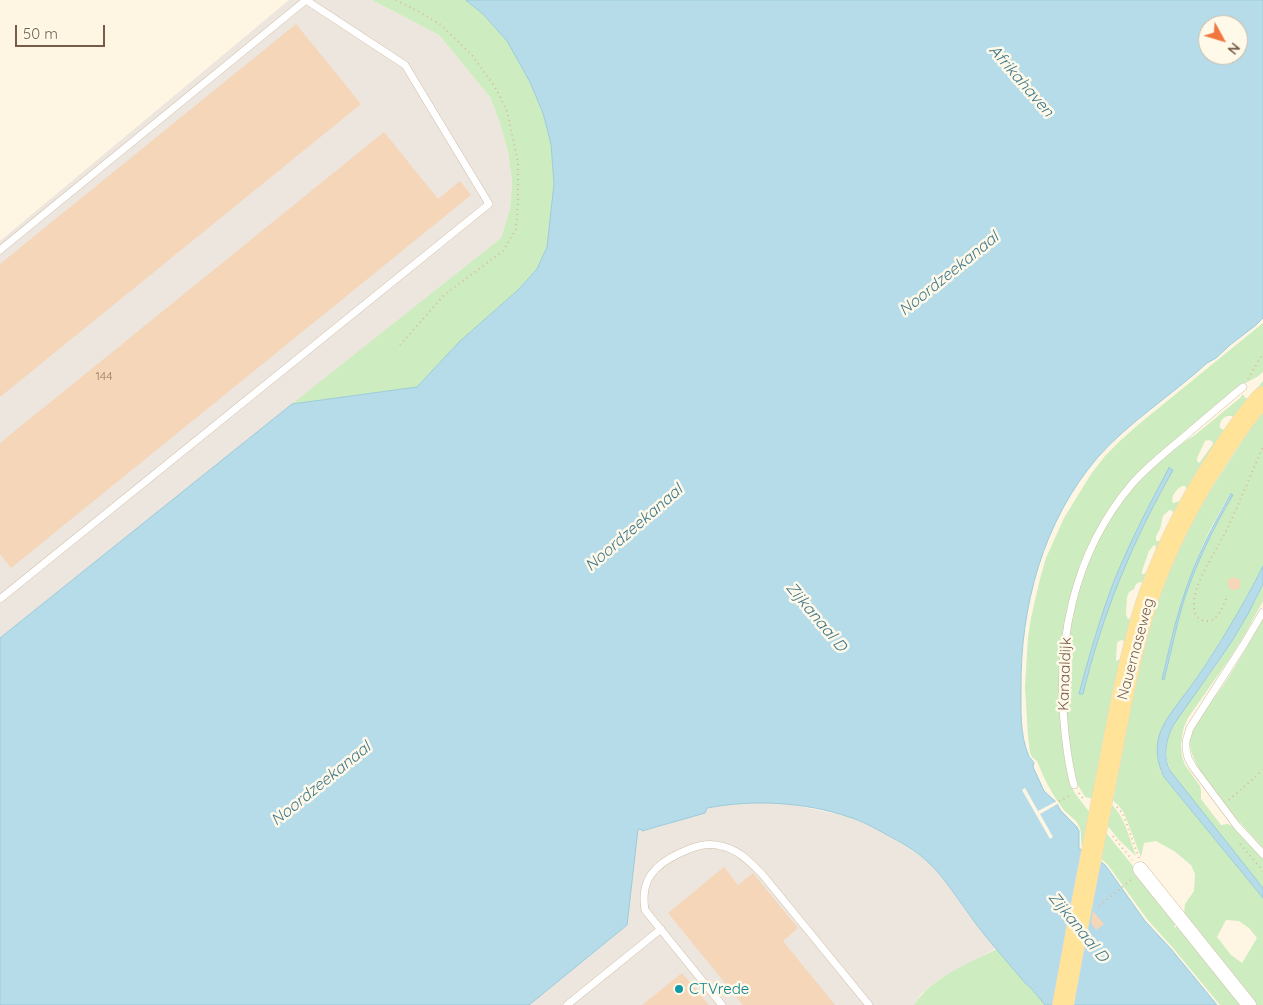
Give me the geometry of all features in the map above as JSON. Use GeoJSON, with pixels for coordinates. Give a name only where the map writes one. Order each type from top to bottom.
{"type":"FeatureCollection","features":[{"type":"Feature","properties":{"kind":"main road","name":"Nauernaseweg"},"geometry":{"type":"LineString","coordinates":[[1063,1005],[1102,796],[1134,648],[1147,601],[1180,522],[1207,474],[1240,426],[1263,397]]}},
{"type":"Feature","properties":{"kind":"street"},"geometry":{"type":"LineString","coordinates":[[1137,869],[1249,1005]]}},
{"type":"Feature","properties":{"kind":"lane"},"geometry":{"type":"LineString","coordinates":[[0,250],[306,0],[405,65],[489,204],[0,599]]}},
{"type":"Feature","properties":{"kind":"lane","name":"Kanaaldijk"},"geometry":{"type":"LineString","coordinates":[[1075,788],[1068,757],[1064,718],[1063,658],[1070,612],[1086,559],[1112,509],[1132,484],[1151,464],[1243,388]]}},
{"type":"Feature","properties":{"kind":"lane"},"geometry":{"type":"LineString","coordinates":[[1263,612],[1190,728],[1186,741],[1188,758],[1200,778],[1237,826],[1263,854]]}},
{"type":"Feature","properties":{"kind":"lane"},"geometry":{"type":"LineString","coordinates":[[722,1005],[646,910],[644,902],[645,887],[657,867],[671,857],[695,846],[713,844],[729,848],[750,861],[869,1005]]}},
{"type":"Feature","properties":{"kind":"lane"},"geometry":{"type":"LineString","coordinates":[[567,1005],[661,929]]}},
{"type":"Feature","properties":{"kind":"path"},"geometry":{"type":"LineString","coordinates":[[1243,388],[1263,353]]}},
{"type":"Feature","properties":{"kind":"path"},"geometry":{"type":"LineString","coordinates":[[1226,599],[1218,615],[1212,620],[1203,620],[1194,612],[1200,580],[1210,558],[1224,535],[1263,447]]}},
{"type":"Feature","properties":{"kind":"path"},"geometry":{"type":"LineString","coordinates":[[1059,801],[1075,788],[1086,802]]}},
{"type":"Feature","properties":{"kind":"path"},"geometry":{"type":"LineString","coordinates":[[1081,796],[1102,796],[1117,806],[1123,814],[1139,858],[1137,869],[1093,911]]}},
{"type":"Feature","properties":{"kind":"path"},"geometry":{"type":"LineString","coordinates":[[1110,833],[1137,869]]}},
{"type":"Feature","properties":{"kind":"shaded area"},"geometry":{"type":"Polygon","coordinates":[[[289,0],[372,0],[439,35],[490,97],[500,123],[508,152],[512,181],[510,209],[501,238],[0,638],[0,241],[289,0]]]}},
{"type":"Feature","properties":{"kind":"shaded area"},"geometry":{"type":"Polygon","coordinates":[[[751,803],[780,803],[850,817],[875,828],[904,845],[927,861],[936,870],[967,913],[997,948],[941,978],[921,994],[914,1005],[420,1005],[637,829],[643,831],[665,825],[707,808],[751,803]]]}},
{"type":"Feature","properties":{"kind":"green space"},"geometry":{"type":"Polygon","coordinates":[[[372,0],[466,0],[483,14],[507,41],[530,82],[543,113],[551,144],[554,184],[547,247],[537,269],[518,290],[459,342],[417,387],[292,404],[501,238],[510,209],[512,181],[508,152],[490,97],[439,35],[372,0]]]}},
{"type":"Feature","properties":{"kind":"green space"},"geometry":{"type":"Polygon","coordinates":[[[1263,323],[1263,372],[1247,382],[1170,444],[1120,494],[1103,520],[1080,564],[1065,624],[1063,744],[1069,781],[1074,792],[1087,809],[1178,922],[1174,926],[1175,928],[1177,926],[1246,1005],[1220,1005],[1147,919],[1108,865],[1099,857],[1083,848],[1081,831],[1078,824],[1059,803],[1042,774],[1037,761],[1032,757],[1028,736],[1025,687],[1028,637],[1046,558],[1064,518],[1091,474],[1105,456],[1139,424],[1263,323]]]}},
{"type":"Feature","properties":{"kind":"green space"},"geometry":{"type":"Polygon","coordinates":[[[1263,381],[1263,387],[1197,478],[1094,799],[1085,797],[1075,780],[1069,744],[1065,693],[1070,628],[1079,585],[1101,534],[1124,497],[1150,469],[1175,448],[1195,435],[1243,394],[1245,398],[1249,398],[1263,381]],[[1234,416],[1224,418],[1220,423],[1220,428],[1224,430],[1234,416]],[[1205,441],[1197,458],[1199,463],[1213,444],[1212,441],[1205,441]],[[1170,468],[1148,508],[1114,582],[1095,636],[1079,694],[1083,694],[1100,633],[1121,573],[1172,470],[1170,468]],[[1182,486],[1173,495],[1173,503],[1180,501],[1187,489],[1185,486],[1182,486]],[[1169,510],[1163,516],[1156,536],[1157,541],[1160,541],[1174,513],[1172,511],[1169,510]],[[1154,545],[1149,551],[1142,574],[1144,574],[1147,571],[1157,549],[1155,548],[1156,546],[1154,545]],[[1143,583],[1136,584],[1134,589],[1129,592],[1127,597],[1126,615],[1128,619],[1133,617],[1143,583]],[[1122,640],[1117,643],[1116,661],[1120,659],[1125,642],[1122,640]]]}},
{"type":"Feature","properties":{"kind":"green space"},"geometry":{"type":"Polygon","coordinates":[[[1263,408],[1263,566],[1234,620],[1163,726],[1159,737],[1157,754],[1160,770],[1164,777],[1263,898],[1263,1005],[1253,1005],[1184,914],[1185,904],[1194,891],[1195,874],[1191,865],[1174,851],[1156,841],[1144,843],[1141,857],[1124,813],[1111,799],[1114,798],[1145,631],[1184,531],[1241,443],[1251,423],[1263,408]],[[1231,494],[1211,528],[1194,567],[1181,607],[1162,679],[1164,679],[1178,620],[1194,573],[1233,495],[1231,494]],[[1226,920],[1217,937],[1231,955],[1242,963],[1257,938],[1249,928],[1239,921],[1226,920]]]}},
{"type":"Feature","properties":{"kind":"green space"},"geometry":{"type":"Polygon","coordinates":[[[1263,584],[1263,601],[1232,655],[1188,718],[1184,727],[1181,746],[1185,765],[1200,786],[1201,799],[1221,825],[1228,824],[1233,827],[1263,859],[1263,888],[1177,781],[1169,767],[1167,744],[1169,734],[1180,713],[1223,654],[1263,584]]]}},
{"type":"Feature","properties":{"kind":"green space"},"geometry":{"type":"Polygon","coordinates":[[[1263,618],[1263,848],[1208,783],[1192,755],[1190,743],[1198,720],[1229,676],[1263,618]]]}},
{"type":"Feature","properties":{"kind":"green space"},"geometry":{"type":"Polygon","coordinates":[[[1110,803],[1123,821],[1136,856],[1106,824],[1110,803]]]}},
{"type":"Feature","properties":{"kind":"green space"},"geometry":{"type":"Polygon","coordinates":[[[997,949],[1045,1005],[914,1005],[940,979],[997,949]]]}},
{"type":"Feature","properties":{"kind":"water"},"geometry":{"type":"Polygon","coordinates":[[[466,0],[1263,0],[1263,318],[1123,432],[1098,457],[1079,482],[1049,537],[1038,566],[1030,597],[1022,659],[1022,730],[1028,755],[1034,763],[1033,767],[1044,791],[1077,827],[1079,831],[1079,848],[1106,866],[1145,921],[1171,949],[1217,1005],[1045,1005],[988,940],[939,874],[913,850],[873,827],[849,817],[797,805],[761,803],[707,808],[705,813],[642,831],[638,829],[627,925],[529,1005],[0,1005],[0,638],[292,404],[417,387],[459,342],[518,290],[537,269],[547,247],[554,184],[551,144],[543,113],[530,82],[507,41],[483,14],[466,0]]]}},
{"type":"Feature","properties":{"kind":"water"},"geometry":{"type":"Polygon","coordinates":[[[1169,468],[1173,470],[1144,524],[1120,579],[1099,636],[1083,694],[1079,694],[1095,637],[1114,581],[1140,524],[1169,468]]]}},
{"type":"Feature","properties":{"kind":"water"},"geometry":{"type":"Polygon","coordinates":[[[1231,494],[1233,495],[1206,546],[1184,600],[1164,680],[1162,679],[1172,636],[1189,579],[1205,542],[1231,494]]]}},
{"type":"Feature","properties":{"kind":"water"},"geometry":{"type":"Polygon","coordinates":[[[1263,566],[1263,584],[1248,614],[1232,641],[1174,724],[1167,742],[1166,754],[1171,772],[1263,888],[1263,898],[1164,777],[1158,761],[1157,749],[1158,738],[1166,721],[1222,639],[1263,566]]]}},
{"type":"Feature","properties":{"kind":"pier"},"geometry":{"type":"Polygon","coordinates":[[[1025,788],[1038,811],[1057,801],[1059,803],[1040,814],[1053,837],[1050,839],[1022,790],[1025,788]]]}},
{"type":"Feature","properties":{"kind":"building"},"geometry":{"type":"Polygon","coordinates":[[[296,24],[361,104],[0,397],[0,264],[296,24]]]}},
{"type":"Feature","properties":{"kind":"building"},"geometry":{"type":"Polygon","coordinates":[[[384,132],[438,199],[460,181],[471,195],[11,568],[0,554],[0,443],[384,132]]]}},
{"type":"Feature","properties":{"kind":"building"},"geometry":{"type":"Polygon","coordinates":[[[1234,577],[1240,580],[1241,583],[1239,589],[1232,590],[1229,588],[1227,580],[1234,577]]]}},
{"type":"Feature","properties":{"kind":"building"},"geometry":{"type":"Polygon","coordinates":[[[724,867],[738,885],[753,873],[798,928],[783,941],[835,1005],[743,1005],[668,913],[724,867]]]}},
{"type":"Feature","properties":{"kind":"building"},"geometry":{"type":"Polygon","coordinates":[[[1093,911],[1104,924],[1096,930],[1091,923],[1093,911]]]}},
{"type":"Feature","properties":{"kind":"building","name":"CTVrede"},"geometry":{"type":"Polygon","coordinates":[[[682,973],[709,1005],[642,1005],[682,973]]]}},
{"type":"Feature","properties":{"kind":"place","name":"CTVrede"},"geometry":{"type":"Point","coordinates":[679,989]}},
{"type":"Feature","properties":{"kind":"water label","name":"Afrikahaven"},"geometry":{"type":"Point","coordinates":[1021,81]}},
{"type":"Feature","properties":{"kind":"water label","name":"Noordzeekanaal"},"geometry":{"type":"Point","coordinates":[949,274]}},
{"type":"Feature","properties":{"kind":"water label","name":"Noordzeekanaal"},"geometry":{"type":"Point","coordinates":[634,528]}},
{"type":"Feature","properties":{"kind":"water label","name":"Zijkanaal D"},"geometry":{"type":"Point","coordinates":[816,617]}},
{"type":"Feature","properties":{"kind":"water label","name":"Noordzeekanaal"},"geometry":{"type":"Point","coordinates":[321,784]}},
{"type":"Feature","properties":{"kind":"water label","name":"Zijkanaal D"},"geometry":{"type":"Point","coordinates":[1078,927]}}]}
